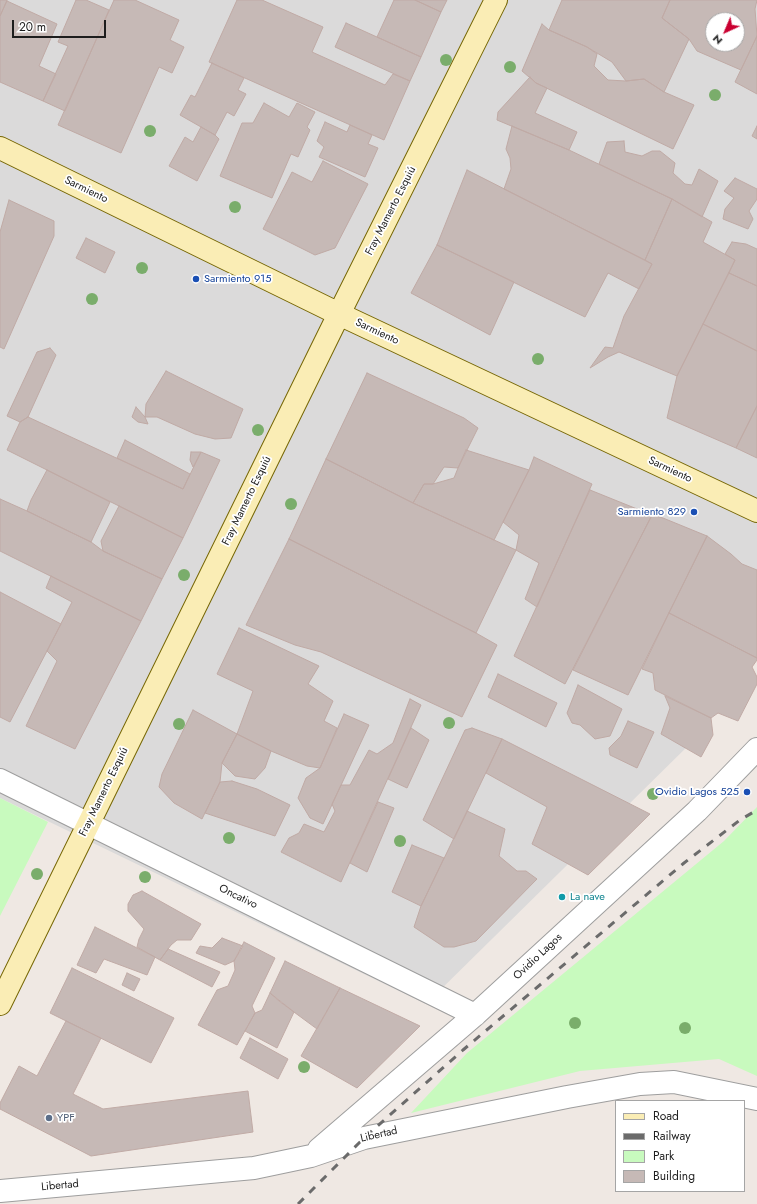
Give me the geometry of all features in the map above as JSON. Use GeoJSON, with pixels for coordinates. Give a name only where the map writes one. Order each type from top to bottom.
{"type":"FeatureCollection","features":[{"type":"Feature","properties":{"kind":"street","name":"Fray Mamerto Esquiú"},"geometry":{"type":"LineString","coordinates":[[0,1004],[339,314],[496,0]]}},
{"type":"Feature","properties":{"kind":"street","name":"Sarmiento"},"geometry":{"type":"LineString","coordinates":[[0,148],[339,314],[757,511]]}},
{"type":"Feature","properties":{"kind":"street","name":"Ovidio Lagos"},"geometry":{"type":"LineString","coordinates":[[311,1156],[475,1015],[697,811],[757,749]]}},
{"type":"Feature","properties":{"kind":"street","name":"Oncativo"},"geometry":{"type":"LineString","coordinates":[[0,780],[475,1015]]}},
{"type":"Feature","properties":{"kind":"street","name":"Libertad"},"geometry":{"type":"LineString","coordinates":[[0,1191],[254,1168],[311,1156],[364,1138],[567,1097],[640,1084],[674,1082],[757,1099]]}},
{"type":"Feature","properties":{"kind":"shaded area"},"geometry":{"type":"Polygon","coordinates":[[[0,0],[757,0],[757,609],[694,740],[426,1004],[0,798],[0,0]]]}},
{"type":"Feature","properties":{"kind":"green space"},"geometry":{"type":"Polygon","coordinates":[[[0,798],[48,822],[0,916],[0,798]]]}},
{"type":"Feature","properties":{"kind":"green space"},"geometry":{"type":"Polygon","coordinates":[[[757,807],[757,1076],[719,1059],[580,1071],[411,1113],[467,1053],[724,841],[757,807]]]}},
{"type":"Feature","properties":{"kind":"building"},"geometry":{"type":"Polygon","coordinates":[[[0,0],[7,0],[0,16],[0,0]]]}},
{"type":"Feature","properties":{"kind":"building"},"geometry":{"type":"Polygon","coordinates":[[[76,0],[86,0],[109,10],[65,111],[43,101],[68,46],[58,42],[76,0]]]}},
{"type":"Feature","properties":{"kind":"building"},"geometry":{"type":"Polygon","coordinates":[[[114,0],[135,0],[179,20],[170,40],[184,47],[172,73],[159,67],[121,153],[58,125],[114,0]]]}},
{"type":"Feature","properties":{"kind":"building"},"geometry":{"type":"Polygon","coordinates":[[[237,0],[262,0],[323,27],[312,52],[385,85],[393,74],[410,81],[384,140],[209,62],[237,0]]]}},
{"type":"Feature","properties":{"kind":"building"},"geometry":{"type":"Polygon","coordinates":[[[394,0],[415,0],[441,12],[421,57],[377,37],[394,0]]]}},
{"type":"Feature","properties":{"kind":"building"},"geometry":{"type":"Polygon","coordinates":[[[415,0],[447,0],[441,12],[415,0]]]}},
{"type":"Feature","properties":{"kind":"building"},"geometry":{"type":"Polygon","coordinates":[[[562,0],[670,0],[662,18],[689,39],[664,92],[644,79],[626,81],[612,62],[587,47],[549,30],[562,0]]]}},
{"type":"Feature","properties":{"kind":"building"},"geometry":{"type":"Polygon","coordinates":[[[670,0],[757,0],[755,9],[757,36],[741,70],[697,51],[689,39],[662,18],[670,0]]]}},
{"type":"Feature","properties":{"kind":"building"},"geometry":{"type":"Polygon","coordinates":[[[7,1],[57,24],[39,66],[56,74],[43,101],[0,82],[0,16],[7,1]]]}},
{"type":"Feature","properties":{"kind":"building"},"geometry":{"type":"Polygon","coordinates":[[[346,23],[421,57],[410,81],[335,47],[346,23]]]}},
{"type":"Feature","properties":{"kind":"building"},"geometry":{"type":"Polygon","coordinates":[[[542,24],[549,30],[587,47],[597,54],[594,66],[608,80],[626,81],[644,79],[664,92],[694,105],[673,149],[536,83],[522,71],[542,24]]]}},
{"type":"Feature","properties":{"kind":"building"},"geometry":{"type":"Polygon","coordinates":[[[757,36],[757,94],[735,82],[757,36]]]}},
{"type":"Feature","properties":{"kind":"building"},"geometry":{"type":"Polygon","coordinates":[[[212,63],[244,78],[238,90],[246,94],[234,116],[227,112],[215,135],[180,115],[191,95],[195,97],[212,63]]]}},
{"type":"Feature","properties":{"kind":"building"},"geometry":{"type":"Polygon","coordinates":[[[530,77],[536,83],[547,88],[535,113],[577,132],[569,150],[497,120],[498,112],[530,77]]]}},
{"type":"Feature","properties":{"kind":"building"},"geometry":{"type":"Polygon","coordinates":[[[264,103],[289,117],[297,103],[315,112],[307,127],[310,130],[298,157],[291,154],[272,198],[220,176],[242,123],[253,123],[264,103]]]}},
{"type":"Feature","properties":{"kind":"building"},"geometry":{"type":"Polygon","coordinates":[[[325,122],[347,132],[350,125],[372,135],[368,144],[378,148],[365,177],[319,157],[324,147],[317,141],[325,122]]]}},
{"type":"Feature","properties":{"kind":"building"},"geometry":{"type":"Polygon","coordinates":[[[512,126],[569,150],[672,199],[645,260],[504,189],[511,169],[510,158],[506,149],[512,126]]]}},
{"type":"Feature","properties":{"kind":"building"},"geometry":{"type":"Polygon","coordinates":[[[757,126],[757,139],[752,136],[757,126]]]}},
{"type":"Feature","properties":{"kind":"building"},"geometry":{"type":"Polygon","coordinates":[[[201,127],[219,139],[197,181],[169,166],[185,137],[193,142],[201,127]]]}},
{"type":"Feature","properties":{"kind":"building"},"geometry":{"type":"Polygon","coordinates":[[[624,141],[625,152],[642,156],[652,151],[660,151],[675,163],[673,173],[685,184],[692,185],[699,169],[718,181],[702,217],[672,199],[599,164],[607,142],[624,141]]]}},
{"type":"Feature","properties":{"kind":"building"},"geometry":{"type":"Polygon","coordinates":[[[323,161],[368,184],[335,248],[315,255],[263,229],[292,172],[312,182],[323,161]]]}},
{"type":"Feature","properties":{"kind":"building"},"geometry":{"type":"Polygon","coordinates":[[[467,170],[652,264],[639,289],[608,273],[585,317],[437,245],[467,170]]]}},
{"type":"Feature","properties":{"kind":"building"},"geometry":{"type":"Polygon","coordinates":[[[735,178],[757,189],[757,199],[749,211],[753,219],[748,229],[723,219],[725,209],[734,198],[724,191],[735,178]]]}},
{"type":"Feature","properties":{"kind":"building"},"geometry":{"type":"Polygon","coordinates":[[[672,199],[712,222],[703,242],[735,260],[677,376],[619,352],[590,368],[605,347],[613,348],[624,316],[652,264],[645,260],[672,199]]]}},
{"type":"Feature","properties":{"kind":"building"},"geometry":{"type":"Polygon","coordinates":[[[9,200],[54,221],[54,236],[4,349],[0,347],[0,232],[9,200]]]}},
{"type":"Feature","properties":{"kind":"building"},"geometry":{"type":"Polygon","coordinates":[[[86,238],[115,252],[105,273],[76,258],[86,238]]]}},
{"type":"Feature","properties":{"kind":"building"},"geometry":{"type":"Polygon","coordinates":[[[732,242],[746,244],[757,249],[757,286],[729,273],[735,260],[725,254],[732,242]]]}},
{"type":"Feature","properties":{"kind":"building"},"geometry":{"type":"Polygon","coordinates":[[[437,245],[514,282],[490,335],[411,293],[437,245]]]}},
{"type":"Feature","properties":{"kind":"building"},"geometry":{"type":"Polygon","coordinates":[[[729,273],[757,286],[757,351],[703,324],[729,273]]]}},
{"type":"Feature","properties":{"kind":"building"},"geometry":{"type":"Polygon","coordinates":[[[703,324],[757,351],[757,406],[736,448],[667,418],[677,376],[703,324]]]}},
{"type":"Feature","properties":{"kind":"building"},"geometry":{"type":"Polygon","coordinates":[[[50,348],[56,355],[28,417],[20,422],[7,416],[37,352],[50,348]]]}},
{"type":"Feature","properties":{"kind":"building"},"geometry":{"type":"Polygon","coordinates":[[[166,371],[243,409],[231,438],[215,439],[195,434],[157,417],[145,417],[146,404],[166,371]]]}},
{"type":"Feature","properties":{"kind":"building"},"geometry":{"type":"Polygon","coordinates":[[[367,373],[464,418],[478,428],[458,468],[444,467],[433,484],[424,484],[413,503],[326,459],[367,373]]]}},
{"type":"Feature","properties":{"kind":"building"},"geometry":{"type":"Polygon","coordinates":[[[757,406],[757,458],[736,448],[757,406]]]}},
{"type":"Feature","properties":{"kind":"building"},"geometry":{"type":"Polygon","coordinates":[[[136,407],[145,417],[148,424],[138,422],[132,417],[136,407]]]}},
{"type":"Feature","properties":{"kind":"building"},"geometry":{"type":"Polygon","coordinates":[[[28,417],[183,489],[201,452],[220,460],[183,538],[7,450],[20,422],[28,417]]]}},
{"type":"Feature","properties":{"kind":"building"},"geometry":{"type":"Polygon","coordinates":[[[125,440],[190,474],[183,489],[117,458],[125,440]]]}},
{"type":"Feature","properties":{"kind":"building"},"geometry":{"type":"Polygon","coordinates":[[[466,450],[529,470],[494,540],[413,503],[424,484],[433,484],[454,478],[466,450]]]}},
{"type":"Feature","properties":{"kind":"building"},"geometry":{"type":"Polygon","coordinates":[[[191,452],[201,452],[193,467],[190,460],[191,452]]]}},
{"type":"Feature","properties":{"kind":"building"},"geometry":{"type":"Polygon","coordinates":[[[534,457],[592,484],[537,607],[525,599],[539,563],[516,550],[519,535],[503,522],[534,457]]]}},
{"type":"Feature","properties":{"kind":"building"},"geometry":{"type":"Polygon","coordinates":[[[326,459],[413,503],[516,550],[476,633],[289,539],[326,459]]]}},
{"type":"Feature","properties":{"kind":"building"},"geometry":{"type":"Polygon","coordinates":[[[47,470],[110,502],[91,542],[27,511],[31,500],[47,470]]]}},
{"type":"Feature","properties":{"kind":"building"},"geometry":{"type":"Polygon","coordinates":[[[590,490],[652,515],[565,684],[514,656],[590,490]]]}},
{"type":"Feature","properties":{"kind":"building"},"geometry":{"type":"Polygon","coordinates":[[[0,499],[91,542],[103,551],[162,579],[141,621],[0,551],[0,499]]]}},
{"type":"Feature","properties":{"kind":"building"},"geometry":{"type":"Polygon","coordinates":[[[119,506],[183,538],[162,579],[103,551],[101,541],[119,506]]]}},
{"type":"Feature","properties":{"kind":"building"},"geometry":{"type":"Polygon","coordinates":[[[652,515],[707,536],[628,695],[573,670],[652,515]]]}},
{"type":"Feature","properties":{"kind":"building"},"geometry":{"type":"Polygon","coordinates":[[[707,536],[742,564],[757,570],[757,658],[669,613],[707,536]]]}},
{"type":"Feature","properties":{"kind":"building"},"geometry":{"type":"Polygon","coordinates":[[[289,539],[497,645],[462,717],[321,652],[295,645],[246,625],[289,539]]]}},
{"type":"Feature","properties":{"kind":"building"},"geometry":{"type":"Polygon","coordinates":[[[51,576],[141,621],[75,749],[26,726],[57,661],[47,651],[72,602],[46,588],[51,576]]]}},
{"type":"Feature","properties":{"kind":"building"},"geometry":{"type":"Polygon","coordinates":[[[0,592],[61,624],[10,722],[0,717],[0,592]]]}},
{"type":"Feature","properties":{"kind":"building"},"geometry":{"type":"Polygon","coordinates":[[[669,613],[757,658],[752,667],[757,677],[757,684],[738,721],[718,713],[711,718],[655,690],[653,673],[642,669],[669,613]]]}},
{"type":"Feature","properties":{"kind":"building"},"geometry":{"type":"Polygon","coordinates":[[[239,628],[319,666],[308,684],[333,701],[324,721],[337,728],[320,768],[307,766],[271,751],[237,734],[253,691],[217,674],[239,628]]]}},
{"type":"Feature","properties":{"kind":"building"},"geometry":{"type":"Polygon","coordinates":[[[498,674],[557,703],[546,727],[488,697],[498,674]]]}},
{"type":"Feature","properties":{"kind":"building"},"geometry":{"type":"Polygon","coordinates":[[[578,685],[622,709],[610,736],[595,739],[580,725],[572,723],[567,713],[578,685]]]}},
{"type":"Feature","properties":{"kind":"building"},"geometry":{"type":"Polygon","coordinates":[[[665,696],[711,718],[713,735],[701,757],[661,734],[670,708],[665,696]]]}},
{"type":"Feature","properties":{"kind":"building"},"geometry":{"type":"Polygon","coordinates":[[[410,699],[421,705],[341,882],[281,852],[289,838],[299,833],[304,824],[324,832],[335,811],[332,804],[341,785],[350,785],[369,750],[377,754],[393,743],[410,699]]]}},
{"type":"Feature","properties":{"kind":"building"},"geometry":{"type":"Polygon","coordinates":[[[193,710],[237,734],[222,763],[220,782],[202,819],[174,803],[159,787],[162,774],[193,710]]]}},
{"type":"Feature","properties":{"kind":"building"},"geometry":{"type":"Polygon","coordinates":[[[344,714],[369,725],[323,824],[310,818],[298,798],[306,778],[320,768],[344,714]]]}},
{"type":"Feature","properties":{"kind":"building"},"geometry":{"type":"Polygon","coordinates":[[[628,721],[654,732],[637,768],[610,755],[609,748],[621,736],[628,721]]]}},
{"type":"Feature","properties":{"kind":"building"},"geometry":{"type":"Polygon","coordinates":[[[411,728],[429,740],[407,788],[388,779],[411,728]]]}},
{"type":"Feature","properties":{"kind":"building"},"geometry":{"type":"Polygon","coordinates":[[[472,728],[502,739],[454,839],[423,820],[465,730],[472,728]]]}},
{"type":"Feature","properties":{"kind":"building"},"geometry":{"type":"Polygon","coordinates":[[[237,734],[271,751],[265,768],[255,779],[235,776],[222,763],[237,734]]]}},
{"type":"Feature","properties":{"kind":"building"},"geometry":{"type":"Polygon","coordinates":[[[502,739],[650,814],[588,875],[532,844],[547,807],[486,773],[502,739]]]}},
{"type":"Feature","properties":{"kind":"building"},"geometry":{"type":"Polygon","coordinates":[[[232,781],[257,789],[290,805],[275,836],[205,813],[220,782],[232,781]]]}},
{"type":"Feature","properties":{"kind":"building"},"geometry":{"type":"Polygon","coordinates":[[[378,802],[394,808],[367,872],[350,863],[378,802]]]}},
{"type":"Feature","properties":{"kind":"building"},"geometry":{"type":"Polygon","coordinates":[[[467,811],[505,829],[499,856],[517,871],[526,871],[537,879],[476,941],[454,947],[444,947],[414,927],[421,906],[467,811]]]}},
{"type":"Feature","properties":{"kind":"building"},"geometry":{"type":"Polygon","coordinates":[[[412,845],[444,858],[421,906],[392,892],[412,845]]]}},
{"type":"Feature","properties":{"kind":"building"},"geometry":{"type":"Polygon","coordinates":[[[142,891],[201,924],[191,940],[177,940],[171,945],[160,960],[137,947],[144,929],[128,911],[128,904],[133,895],[142,891]]]}},
{"type":"Feature","properties":{"kind":"building"},"geometry":{"type":"Polygon","coordinates":[[[95,927],[155,957],[147,975],[104,959],[96,973],[77,965],[95,927]]]}},
{"type":"Feature","properties":{"kind":"building"},"geometry":{"type":"Polygon","coordinates":[[[222,938],[243,946],[234,961],[225,965],[196,953],[200,946],[212,948],[222,938]]]}},
{"type":"Feature","properties":{"kind":"building"},"geometry":{"type":"Polygon","coordinates":[[[244,942],[275,958],[252,1006],[255,1013],[237,1045],[198,1025],[217,990],[228,986],[235,970],[234,961],[244,942]]]}},
{"type":"Feature","properties":{"kind":"building"},"geometry":{"type":"Polygon","coordinates":[[[168,949],[220,972],[212,987],[160,960],[168,949]]]}},
{"type":"Feature","properties":{"kind":"building"},"geometry":{"type":"Polygon","coordinates":[[[285,961],[340,988],[317,1029],[270,993],[285,961]]]}},
{"type":"Feature","properties":{"kind":"building"},"geometry":{"type":"Polygon","coordinates":[[[72,968],[174,1018],[151,1063],[50,1013],[72,968]]]}},
{"type":"Feature","properties":{"kind":"building"},"geometry":{"type":"Polygon","coordinates":[[[127,973],[140,979],[134,991],[122,985],[127,973]]]}},
{"type":"Feature","properties":{"kind":"building"},"geometry":{"type":"Polygon","coordinates":[[[340,988],[420,1026],[357,1088],[301,1056],[340,988]]]}},
{"type":"Feature","properties":{"kind":"building"},"geometry":{"type":"Polygon","coordinates":[[[270,993],[294,1012],[277,1048],[245,1031],[255,1013],[262,1010],[270,993]]]}},
{"type":"Feature","properties":{"kind":"building"},"geometry":{"type":"Polygon","coordinates":[[[66,1021],[101,1038],[73,1094],[103,1109],[248,1091],[253,1132],[91,1156],[0,1109],[0,1103],[19,1066],[37,1076],[66,1021]]]}},
{"type":"Feature","properties":{"kind":"building"},"geometry":{"type":"Polygon","coordinates":[[[250,1038],[288,1059],[278,1079],[240,1058],[250,1038]]]}},
{"type":"Feature","properties":{"kind":"railway"},"geometry":{"type":"LineString","coordinates":[[298,1204],[364,1138],[463,1050],[684,863],[740,820],[757,810]]}},
{"type":"Feature","properties":{"kind":"place","name":"Sarmiento 915"},"geometry":{"type":"Point","coordinates":[196,279]}},
{"type":"Feature","properties":{"kind":"place","name":"Sarmiento 829"},"geometry":{"type":"Point","coordinates":[694,512]}},
{"type":"Feature","properties":{"kind":"place","name":"Ovidio Lagos 525"},"geometry":{"type":"Point","coordinates":[747,792]}},
{"type":"Feature","properties":{"kind":"place","name":"La nave"},"geometry":{"type":"Point","coordinates":[562,897]}},
{"type":"Feature","properties":{"kind":"place","name":"YPF"},"geometry":{"type":"Point","coordinates":[49,1118]}}]}
